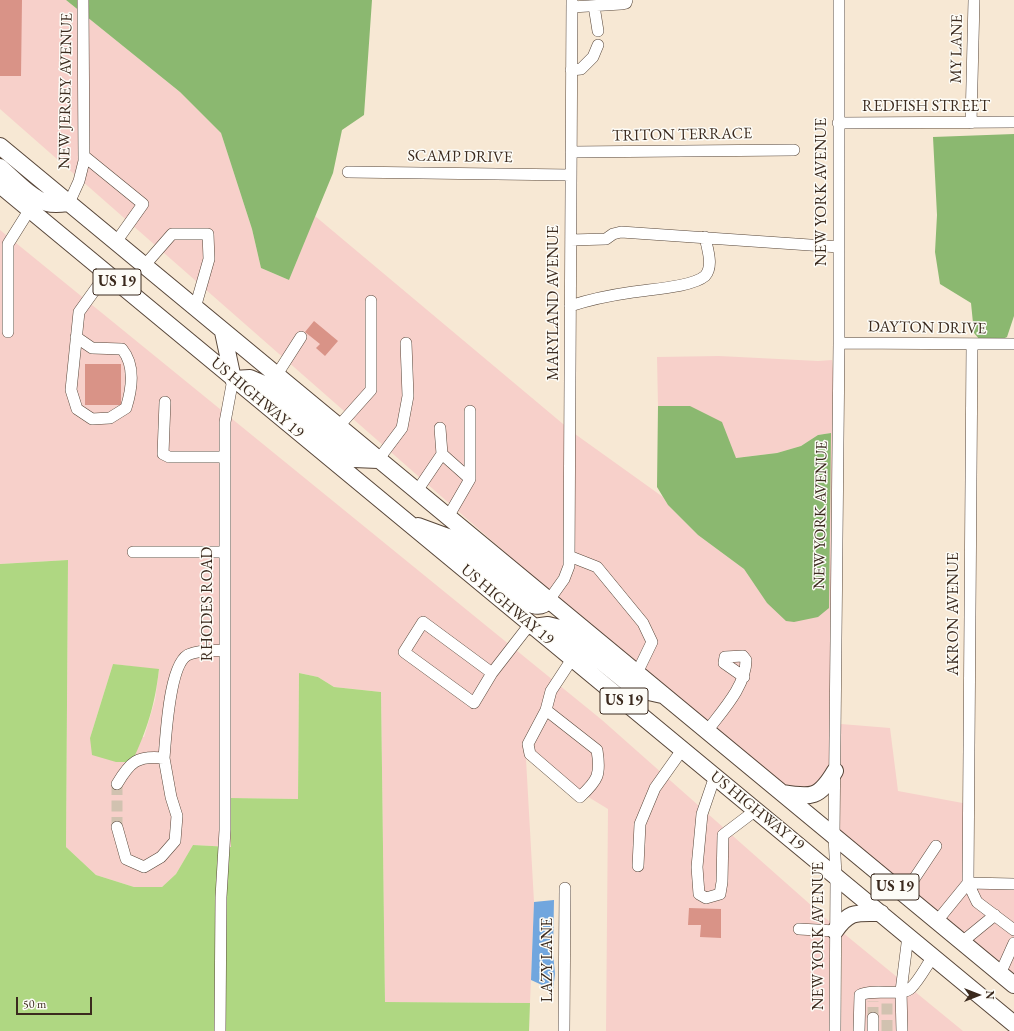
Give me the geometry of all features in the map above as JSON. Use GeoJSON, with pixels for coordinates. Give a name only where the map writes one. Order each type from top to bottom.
{"type":"FeatureCollection","features":[{"type":"Feature","properties":{"kind":"highway","name":"US HIGHWAY 19"},"geometry":{"type":"LineString","coordinates":[[0,146],[276,376],[1014,985]]}},
{"type":"Feature","properties":{"kind":"highway"},"geometry":{"type":"LineString","coordinates":[[0,167],[27,190],[47,203],[69,203]]}},
{"type":"Feature","properties":{"kind":"highway","name":"US HIGHWAY 19"},"geometry":{"type":"LineString","coordinates":[[0,185],[1014,1024]]}},
{"type":"Feature","properties":{"kind":"highway"},"geometry":{"type":"LineString","coordinates":[[223,332],[233,379],[250,378],[264,384],[354,459],[378,460]]}},
{"type":"Feature","properties":{"kind":"highway"},"geometry":{"type":"LineString","coordinates":[[406,521],[448,537],[528,603],[545,605],[549,600]]}},
{"type":"Feature","properties":{"kind":"highway"},"geometry":{"type":"LineString","coordinates":[[532,626],[548,625],[560,628],[635,689],[664,695]]}},
{"type":"Feature","properties":{"kind":"highway"},"geometry":{"type":"LineString","coordinates":[[782,793],[801,796],[813,794],[825,788],[835,772]]}},
{"type":"Feature","properties":{"kind":"highway"},"geometry":{"type":"LineString","coordinates":[[836,931],[844,918],[852,915],[881,913]]}},
{"type":"Feature","properties":{"kind":"street","name":"NEW JERSEY AVENUE"},"geometry":{"type":"LineString","coordinates":[[69,203],[79,181],[84,156],[83,0]]}},
{"type":"Feature","properties":{"kind":"street"},"geometry":{"type":"LineString","coordinates":[[572,4],[594,6],[621,4],[626,3],[627,0]]}},
{"type":"Feature","properties":{"kind":"street","name":"NEW YORK AVENUE"},"geometry":{"type":"LineString","coordinates":[[835,1031],[836,876],[834,836],[839,343],[838,0]]}},
{"type":"Feature","properties":{"kind":"street","name":"MY LANE"},"geometry":{"type":"LineString","coordinates":[[971,122],[974,0]]}},
{"type":"Feature","properties":{"kind":"street","name":"MARYLAND AVENUE"},"geometry":{"type":"LineString","coordinates":[[549,600],[564,579],[569,566],[571,240],[570,152],[572,4]]}},
{"type":"Feature","properties":{"kind":"street"},"geometry":{"type":"LineString","coordinates":[[594,6],[598,31]]}},
{"type":"Feature","properties":{"kind":"street"},"geometry":{"type":"LineString","coordinates":[[571,70],[581,69],[593,56],[598,45]]}},
{"type":"Feature","properties":{"kind":"street","name":"REDFISH STREET"},"geometry":{"type":"LineString","coordinates":[[838,123],[1014,122]]}},
{"type":"Feature","properties":{"kind":"street","name":"TRITON TERRACE"},"geometry":{"type":"LineString","coordinates":[[570,152],[794,150]]}},
{"type":"Feature","properties":{"kind":"street"},"geometry":{"type":"LineString","coordinates":[[84,156],[143,204],[116,242]]}},
{"type":"Feature","properties":{"kind":"street","name":"SCAMP DRIVE"},"geometry":{"type":"LineString","coordinates":[[348,172],[571,175]]}},
{"type":"Feature","properties":{"kind":"street"},"geometry":{"type":"LineString","coordinates":[[8,332],[8,244],[30,209]]}},
{"type":"Feature","properties":{"kind":"street"},"geometry":{"type":"LineString","coordinates":[[571,240],[606,239],[613,234],[621,232],[839,247]]}},
{"type":"Feature","properties":{"kind":"street"},"geometry":{"type":"LineString","coordinates":[[144,266],[172,234],[208,234],[209,259],[195,308]]}},
{"type":"Feature","properties":{"kind":"street"},"geometry":{"type":"LineString","coordinates":[[570,306],[627,293],[673,286],[695,281],[705,276],[709,269],[709,261],[705,237]]}},
{"type":"Feature","properties":{"kind":"street"},"geometry":{"type":"LineString","coordinates":[[76,337],[92,348],[122,349],[128,356],[132,374],[131,394],[126,408],[110,418],[92,419],[77,409],[71,390],[76,337],[79,312],[107,273]]}},
{"type":"Feature","properties":{"kind":"street"},"geometry":{"type":"LineString","coordinates":[[338,427],[371,390],[371,301]]}},
{"type":"Feature","properties":{"kind":"street"},"geometry":{"type":"LineString","coordinates":[[276,376],[301,337]]}},
{"type":"Feature","properties":{"kind":"street"},"geometry":{"type":"LineString","coordinates":[[378,460],[402,428],[408,396],[406,343]]}},
{"type":"Feature","properties":{"kind":"street","name":"DAYTON DRIVE"},"geometry":{"type":"LineString","coordinates":[[839,343],[1014,344]]}},
{"type":"Feature","properties":{"kind":"street","name":"AKRON AVENUE"},"geometry":{"type":"LineString","coordinates":[[968,883],[972,344]]}},
{"type":"Feature","properties":{"kind":"street","name":"RHODES ROAD"},"geometry":{"type":"LineString","coordinates":[[220,1031],[221,897],[224,830],[225,422],[233,379]]}},
{"type":"Feature","properties":{"kind":"street"},"geometry":{"type":"LineString","coordinates":[[165,402],[163,454],[169,457],[225,457]]}},
{"type":"Feature","properties":{"kind":"street"},"geometry":{"type":"LineString","coordinates":[[448,517],[470,479],[470,411]]}},
{"type":"Feature","properties":{"kind":"street"},"geometry":{"type":"LineString","coordinates":[[417,491],[442,454],[440,428]]}},
{"type":"Feature","properties":{"kind":"street"},"geometry":{"type":"LineString","coordinates":[[442,454],[470,479]]}},
{"type":"Feature","properties":{"kind":"street"},"geometry":{"type":"LineString","coordinates":[[133,552],[224,552]]}},
{"type":"Feature","properties":{"kind":"street"},"geometry":{"type":"LineString","coordinates":[[569,556],[597,566],[643,623],[652,642],[637,673]]}},
{"type":"Feature","properties":{"kind":"street"},"geometry":{"type":"LineString","coordinates":[[492,673],[423,622],[404,652],[474,703],[492,673],[532,626]]}},
{"type":"Feature","properties":{"kind":"street"},"geometry":{"type":"LineString","coordinates":[[117,827],[126,859],[144,867],[161,858],[175,841],[177,816],[171,796],[164,758],[172,688],[180,662],[190,654],[224,650]]}},
{"type":"Feature","properties":{"kind":"street"},"geometry":{"type":"LineString","coordinates":[[546,710],[598,750],[600,768],[594,784],[580,796],[530,754],[528,744],[546,710],[551,691],[572,659]]}},
{"type":"Feature","properties":{"kind":"street"},"geometry":{"type":"LineString","coordinates":[[707,731],[727,705],[744,677]]}},
{"type":"Feature","properties":{"kind":"street"},"geometry":{"type":"LineString","coordinates":[[638,866],[640,824],[655,788],[682,750]]}},
{"type":"Feature","properties":{"kind":"street"},"geometry":{"type":"LineString","coordinates":[[117,784],[127,767],[146,756],[164,758]]}},
{"type":"Feature","properties":{"kind":"street"},"geometry":{"type":"LineString","coordinates":[[714,776],[702,814],[697,867],[699,894],[706,898],[720,894],[722,882],[723,835],[756,810]]}},
{"type":"Feature","properties":{"kind":"street"},"geometry":{"type":"LineString","coordinates":[[904,894],[936,846]]}},
{"type":"Feature","properties":{"kind":"street"},"geometry":{"type":"LineString","coordinates":[[968,883],[1014,884]]}},
{"type":"Feature","properties":{"kind":"street"},"geometry":{"type":"LineString","coordinates":[[968,883],[978,902],[1014,930]]}},
{"type":"Feature","properties":{"kind":"street"},"geometry":{"type":"LineString","coordinates":[[936,921],[968,883]]}},
{"type":"Feature","properties":{"kind":"street","name":"LAZY LANE"},"geometry":{"type":"LineString","coordinates":[[564,1031],[565,888]]}},
{"type":"Feature","properties":{"kind":"street"},"geometry":{"type":"LineString","coordinates":[[962,942],[995,915]]}},
{"type":"Feature","properties":{"kind":"street"},"geometry":{"type":"LineString","coordinates":[[799,929],[836,931]]}},
{"type":"Feature","properties":{"kind":"street"},"geometry":{"type":"LineString","coordinates":[[902,1031],[902,991],[908,936]]}},
{"type":"Feature","properties":{"kind":"street"},"geometry":{"type":"LineString","coordinates":[[1000,974],[1014,943]]}},
{"type":"Feature","properties":{"kind":"street"},"geometry":{"type":"LineString","coordinates":[[858,1031],[860,995],[887,996],[911,989],[933,956]]}},
{"type":"Feature","properties":{"kind":"street"},"geometry":{"type":"LineString","coordinates":[[872,1031],[873,1018]]}},
{"type":"Feature","properties":{"kind":"shaded area"},"geometry":{"type":"Polygon","coordinates":[[[0,0],[66,0],[180,92],[221,133],[252,229],[261,268],[289,280],[315,216],[575,434],[663,497],[668,505],[698,535],[744,569],[768,604],[831,433],[818,435],[801,446],[777,453],[735,458],[690,406],[658,406],[657,357],[719,356],[818,361],[832,360],[829,770],[811,790],[785,788],[589,626],[0,109],[0,0]]]}},
{"type":"Feature","properties":{"kind":"shaded area"},"geometry":{"type":"Polygon","coordinates":[[[0,230],[602,720],[830,922],[829,1031],[606,1031],[608,809],[526,759],[534,902],[530,1003],[385,1002],[381,692],[334,687],[318,677],[299,673],[298,799],[230,798],[231,847],[193,845],[176,874],[162,887],[134,887],[96,875],[66,847],[68,560],[0,564],[0,230]],[[113,664],[90,738],[144,737],[155,700],[159,670],[113,664]]]}},
{"type":"Feature","properties":{"kind":"shaded area"},"geometry":{"type":"Polygon","coordinates":[[[841,724],[890,728],[898,791],[968,804],[964,887],[1014,887],[1014,978],[840,833],[841,724]]]}},
{"type":"Feature","properties":{"kind":"shaded area"},"geometry":{"type":"Polygon","coordinates":[[[842,932],[963,1031],[841,1031],[842,932]]]}},
{"type":"Feature","properties":{"kind":"green space"},"geometry":{"type":"Polygon","coordinates":[[[66,0],[372,0],[364,115],[342,130],[333,173],[289,280],[261,268],[252,229],[221,133],[180,92],[66,0]]]}},
{"type":"Feature","properties":{"kind":"green space"},"geometry":{"type":"Polygon","coordinates":[[[1014,134],[1014,316],[1007,337],[986,347],[974,333],[971,303],[940,284],[935,252],[937,215],[933,137],[1014,134]]]}},
{"type":"Feature","properties":{"kind":"green space"},"geometry":{"type":"Polygon","coordinates":[[[658,406],[690,406],[722,422],[736,458],[777,453],[801,446],[818,435],[831,433],[829,608],[818,617],[794,622],[786,621],[767,603],[744,569],[698,535],[668,505],[657,487],[658,406]]]}},
{"type":"Feature","properties":{"kind":"green space"},"geometry":{"type":"Polygon","coordinates":[[[68,560],[66,847],[96,875],[134,887],[162,887],[176,874],[193,845],[231,847],[230,798],[298,799],[299,673],[318,677],[334,687],[381,692],[385,1002],[530,1003],[529,1031],[0,1031],[0,564],[68,560]]]}},
{"type":"Feature","properties":{"kind":"green space"},"geometry":{"type":"Polygon","coordinates":[[[113,664],[159,669],[150,717],[132,762],[116,762],[92,755],[90,738],[113,664]]]}},
{"type":"Feature","properties":{"kind":"water"},"geometry":{"type":"Polygon","coordinates":[[[554,900],[553,953],[555,974],[553,990],[531,980],[534,902],[554,900]]]}},
{"type":"Feature","properties":{"kind":"building"},"geometry":{"type":"Polygon","coordinates":[[[0,0],[22,0],[21,76],[0,76],[0,0]]]}},
{"type":"Feature","properties":{"kind":"building"},"geometry":{"type":"Polygon","coordinates":[[[314,321],[338,341],[325,356],[316,348],[320,344],[305,332],[314,321]]]}},
{"type":"Feature","properties":{"kind":"building"},"geometry":{"type":"Polygon","coordinates":[[[85,364],[121,364],[121,405],[85,405],[85,364]]]}},
{"type":"Feature","properties":{"kind":"building"},"geometry":{"type":"Polygon","coordinates":[[[689,908],[721,909],[721,938],[700,937],[701,925],[688,925],[689,908]]]}},
{"type":"Feature","properties":{"kind":"tunnel"},"geometry":{"type":"LineString","coordinates":[[117,784],[117,827]]}},
{"type":"Feature","properties":{"kind":"tunnel"},"geometry":{"type":"LineString","coordinates":[[873,1001],[873,1018]]}},
{"type":"Feature","properties":{"kind":"tunnel"},"geometry":{"type":"LineString","coordinates":[[887,1001],[887,1031]]}}]}
